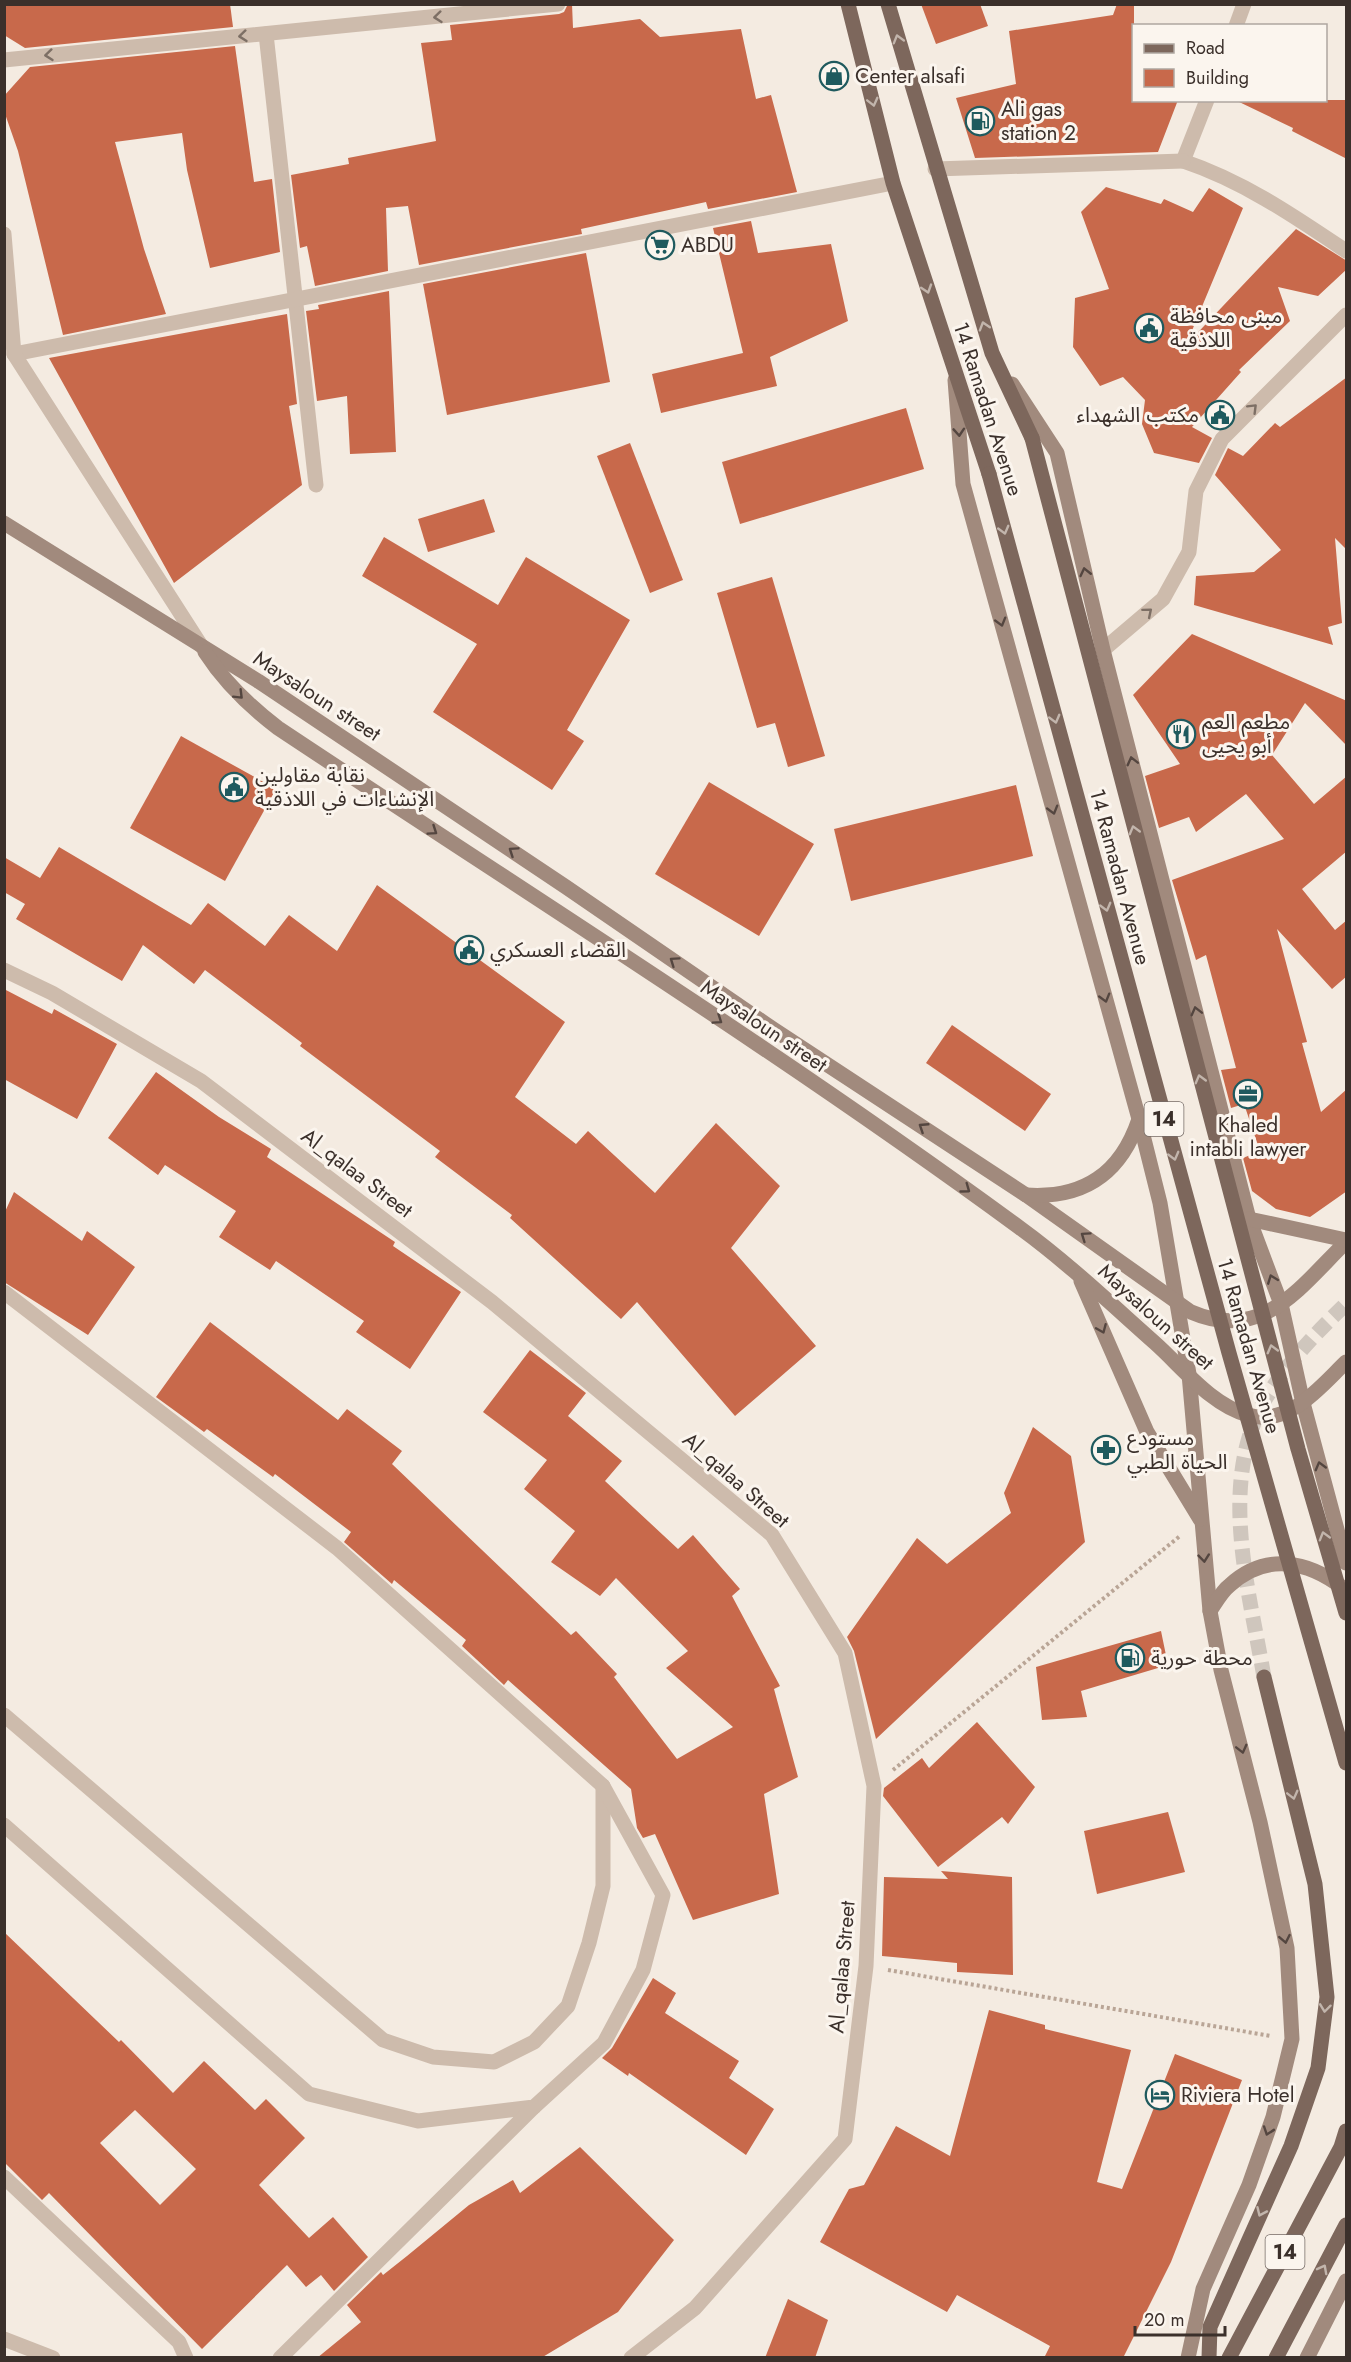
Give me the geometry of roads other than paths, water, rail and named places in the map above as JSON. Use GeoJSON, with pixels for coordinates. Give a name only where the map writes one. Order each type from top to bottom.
{"type":"FeatureCollection","features":[{"type":"Feature","properties":{"kind":"main road","name":"14 Ramadan Avenue"},"geometry":{"type":"LineString","coordinates":[[848,4],[893,183],[989,474],[1226,1342],[1347,1763]]}},
{"type":"Feature","properties":{"kind":"main road","name":"14 Ramadan Avenue"},"geometry":{"type":"LineString","coordinates":[[888,4],[935,169],[992,353],[1032,438],[1295,1438],[1347,1613]]}},
{"type":"Feature","properties":{"kind":"main road"},"geometry":{"type":"LineString","coordinates":[[992,353],[1057,453],[1103,650],[1249,1219],[1281,1304],[1304,1403],[1347,1563]]}},
{"type":"Feature","properties":{"kind":"main road"},"geometry":{"type":"LineString","coordinates":[[955,374],[963,484],[1139,1119],[1160,1203],[1189,1374],[1200,1519],[1210,1611],[1221,1670],[1260,1822],[1287,1948],[1292,2039],[1273,2117],[1249,2186],[1203,2289],[1188,2358]]}},
{"type":"Feature","properties":{"kind":"main road","name":"Maysaloun street"},"geometry":{"type":"LineString","coordinates":[[4,523],[203,649],[258,681],[773,1029],[1026,1195],[1191,1312],[1209,1319],[1228,1322],[1247,1321],[1265,1315],[1281,1304],[1347,1241]]}},
{"type":"Feature","properties":{"kind":"main road","name":"Maysaloun street"},"geometry":{"type":"LineString","coordinates":[[203,649],[222,678],[252,708],[278,728],[821,1090],[1023,1231],[1079,1276],[1219,1403],[1250,1416],[1275,1416],[1304,1403],[1347,1362]]}},
{"type":"Feature","properties":{"kind":"main road"},"geometry":{"type":"LineString","coordinates":[[1026,1195],[1064,1194],[1098,1179],[1124,1153],[1139,1119]]}},
{"type":"Feature","properties":{"kind":"main road"},"geometry":{"type":"LineString","coordinates":[[1249,1219],[1347,1241]]}},
{"type":"Feature","properties":{"kind":"main road"},"geometry":{"type":"LineString","coordinates":[[1079,1276],[1147,1432],[1200,1519]]}},
{"type":"Feature","properties":{"kind":"main road"},"geometry":{"type":"LineString","coordinates":[[1210,1611],[1229,1585],[1256,1568],[1287,1563],[1317,1570],[1347,1593]]}},
{"type":"Feature","properties":{"kind":"main road"},"geometry":{"type":"LineString","coordinates":[[1209,2358],[1210,2327],[1291,2146],[1317,2068],[1327,1996],[1315,1884],[1264,1677]]}},
{"type":"Feature","properties":{"kind":"main road","name":"14"},"geometry":{"type":"LineString","coordinates":[[1229,2358],[1341,2147],[1347,2131]]}},
{"type":"Feature","properties":{"kind":"main road","name":"14"},"geometry":{"type":"LineString","coordinates":[[1276,2358],[1347,2225]]}},
{"type":"Feature","properties":{"kind":"main road"},"geometry":{"type":"LineString","coordinates":[[1307,2358],[1347,2282]]}},
{"type":"Feature","properties":{"kind":"street"},"geometry":{"type":"LineString","coordinates":[[4,60],[558,4]]}},
{"type":"Feature","properties":{"kind":"street"},"geometry":{"type":"LineString","coordinates":[[1237,24],[1244,4]]}},
{"type":"Feature","properties":{"kind":"street"},"geometry":{"type":"LineString","coordinates":[[266,34],[316,485]]}},
{"type":"Feature","properties":{"kind":"street"},"geometry":{"type":"LineString","coordinates":[[1183,160],[1207,102]]}},
{"type":"Feature","properties":{"kind":"street"},"geometry":{"type":"LineString","coordinates":[[935,169],[1183,160],[1214,171],[1265,197],[1347,251]]}},
{"type":"Feature","properties":{"kind":"street"},"geometry":{"type":"LineString","coordinates":[[14,354],[893,183]]}},
{"type":"Feature","properties":{"kind":"street"},"geometry":{"type":"LineString","coordinates":[[4,234],[14,354],[203,649]]}},
{"type":"Feature","properties":{"kind":"street"},"geometry":{"type":"LineString","coordinates":[[1103,650],[1163,599],[1189,552],[1196,491],[1222,439],[1347,315]]}},
{"type":"Feature","properties":{"kind":"street","name":"Al_qalaa Street"},"geometry":{"type":"LineString","coordinates":[[4,970],[52,993],[201,1081],[492,1302],[772,1535],[845,1653],[874,1786],[866,1966],[845,2139],[695,2308],[631,2358]]}},
{"type":"Feature","properties":{"kind":"street"},"geometry":{"type":"LineString","coordinates":[[4,1292],[337,1548],[603,1786],[663,1896],[643,1970],[604,2043],[534,2107],[280,2358]]}},
{"type":"Feature","properties":{"kind":"street"},"geometry":{"type":"LineString","coordinates":[[4,1715],[383,2040],[433,2057],[494,2062],[534,2042],[568,2006],[589,1943],[603,1886],[603,1786]]}},
{"type":"Feature","properties":{"kind":"street"},"geometry":{"type":"LineString","coordinates":[[4,1825],[309,2094],[418,2121],[534,2107]]}},
{"type":"Feature","properties":{"kind":"street"},"geometry":{"type":"LineString","coordinates":[[4,2176],[178,2342],[186,2358]]}},
{"type":"Feature","properties":{"kind":"street"},"geometry":{"type":"LineString","coordinates":[[4,2339],[53,2358]]}},
{"type":"Feature","properties":{"kind":"tunnel"},"geometry":{"type":"LineString","coordinates":[[1264,1677],[1245,1572],[1241,1536],[1240,1500],[1243,1465],[1251,1430],[1266,1398],[1303,1348],[1346,1304]]}},
{"type":"Feature","properties":{"kind":"place","name":"Center alsafi"},"geometry":{"type":"Point","coordinates":[834,76]}},
{"type":"Feature","properties":{"kind":"place","name":"Ali gas station 2"},"geometry":{"type":"Point","coordinates":[980,121]}},
{"type":"Feature","properties":{"kind":"place","name":"ABDU"},"geometry":{"type":"Point","coordinates":[660,245]}},
{"type":"Feature","properties":{"kind":"place","name":"مبنى محافظة اللاذقية"},"geometry":{"type":"Point","coordinates":[1149,328]}},
{"type":"Feature","properties":{"kind":"place","name":"مكتب الشهداء"},"geometry":{"type":"Point","coordinates":[1220,415]}},
{"type":"Feature","properties":{"kind":"place","name":"مطعم العم أبو يحيى"},"geometry":{"type":"Point","coordinates":[1181,734]}},
{"type":"Feature","properties":{"kind":"place","name":"نقابة مقاولين الإنشاءات في اللاذقية"},"geometry":{"type":"Point","coordinates":[234,787]}},
{"type":"Feature","properties":{"kind":"place","name":"القضاء العسكري"},"geometry":{"type":"Point","coordinates":[469,950]}},
{"type":"Feature","properties":{"kind":"place","name":"Khaled intabli lawyer"},"geometry":{"type":"Point","coordinates":[1248,1094]}},
{"type":"Feature","properties":{"kind":"place","name":"مستودع الحياة الطبي"},"geometry":{"type":"Point","coordinates":[1106,1450]}},
{"type":"Feature","properties":{"kind":"place","name":"محطة حورية"},"geometry":{"type":"Point","coordinates":[1130,1658]}},
{"type":"Feature","properties":{"kind":"place","name":"Riviera Hotel"},"geometry":{"type":"Point","coordinates":[1160,2095]}}]}
